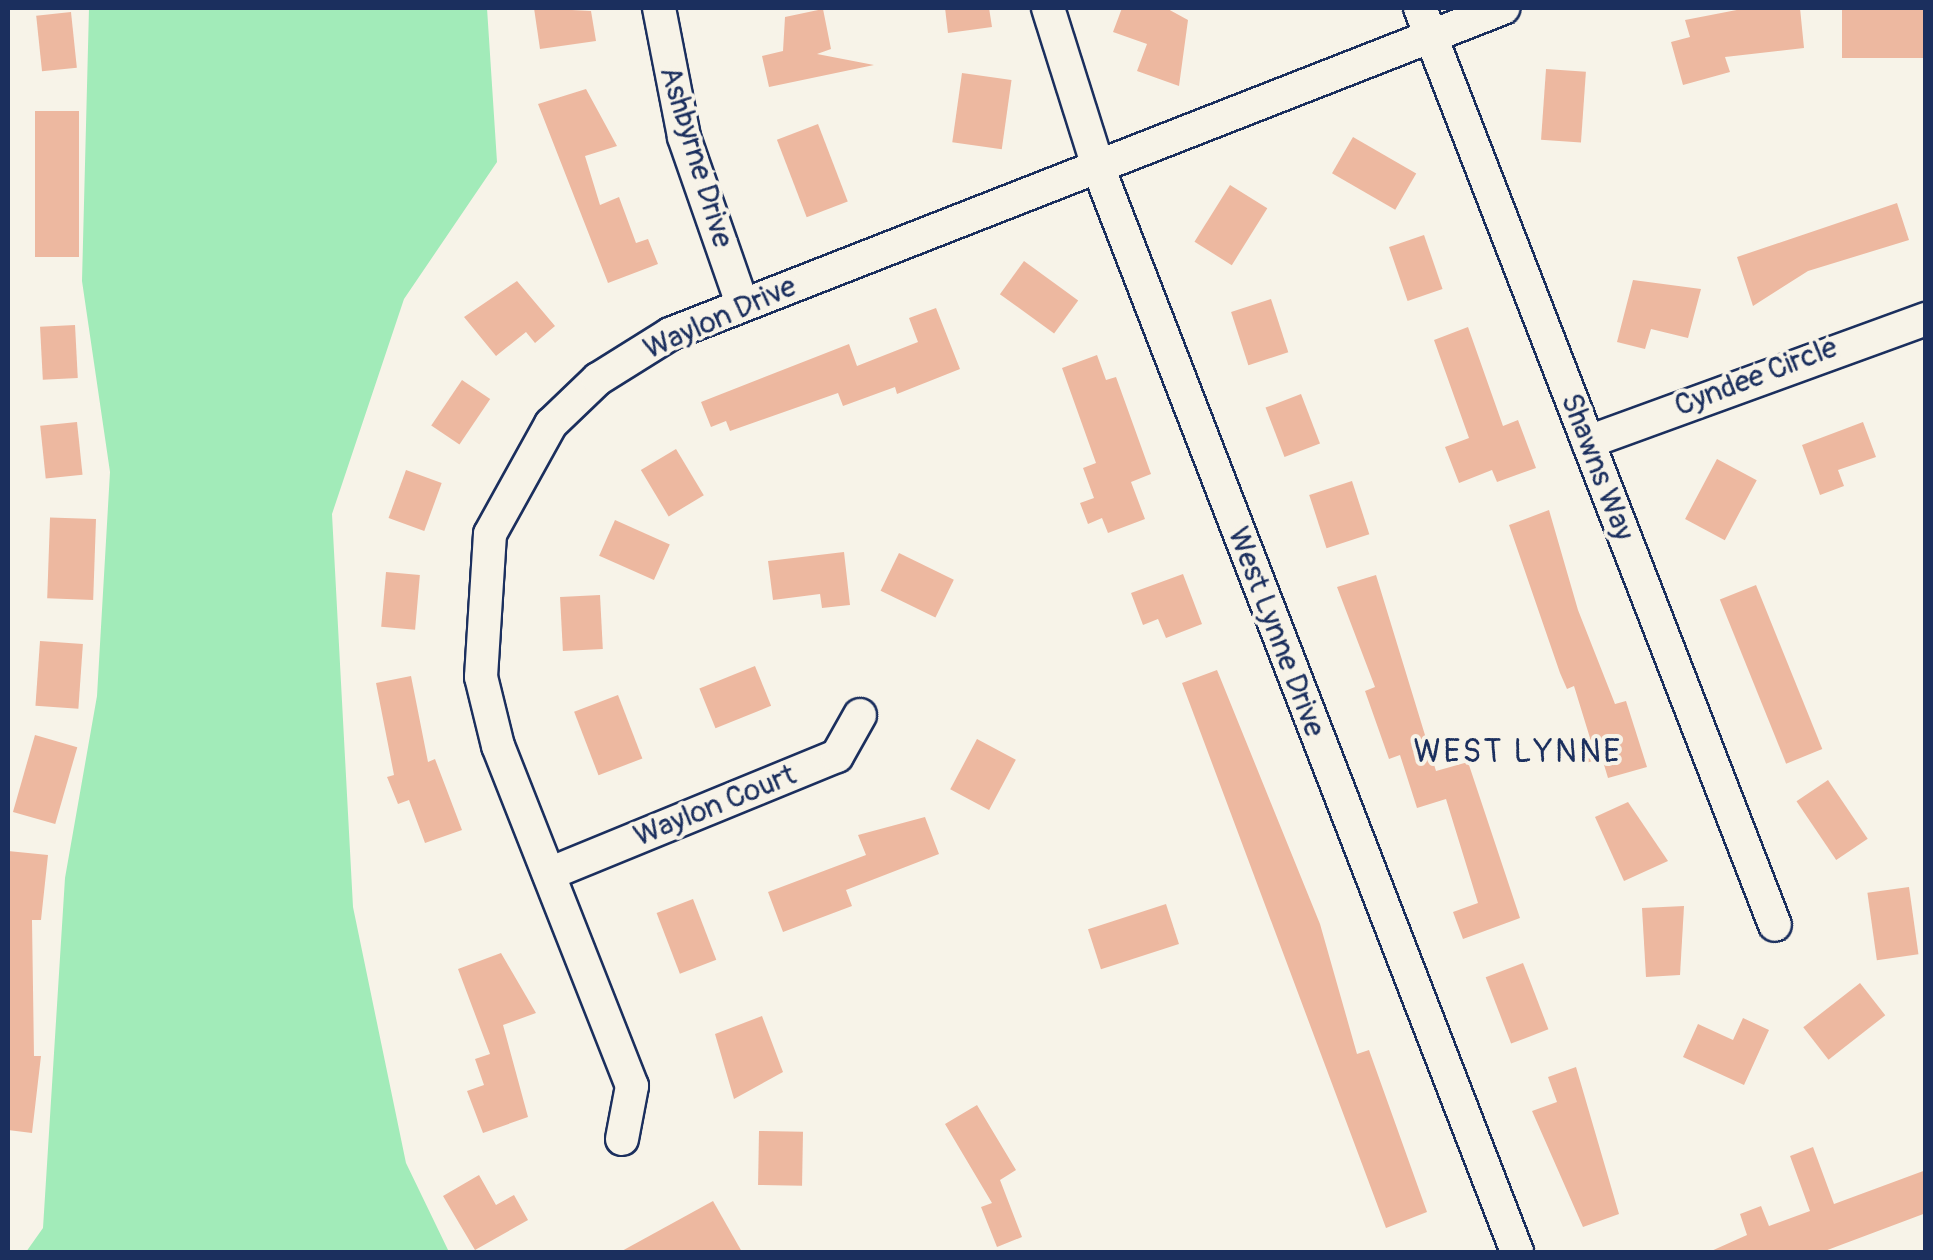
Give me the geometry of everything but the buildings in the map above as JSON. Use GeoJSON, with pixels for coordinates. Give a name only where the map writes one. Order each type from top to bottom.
{"type":"FeatureCollection","features":[{"type":"Feature","properties":{"kind":"street","name":"Ashbyrne Drive"},"geometry":{"type":"LineString","coordinates":[[659,8],[684,137],[742,304]]}},
{"type":"Feature","properties":{"kind":"street","name":"West Lynne Drive"},"geometry":{"type":"LineString","coordinates":[[1048,8],[1098,167],[1517,1252]]}},
{"type":"Feature","properties":{"kind":"street","name":"Waylon Drive"},"geometry":{"type":"LineString","coordinates":[[622,1139],[632,1086],[548,874],[481,677],[490,534],[551,424],[598,379],[670,334],[1098,167],[1425,22],[1503,8]]}},
{"type":"Feature","properties":{"kind":"street","name":"Shawns Way"},"geometry":{"type":"LineString","coordinates":[[1425,22],[1775,925]]}},
{"type":"Feature","properties":{"kind":"street","name":"Cyndee Circle"},"geometry":{"type":"LineString","coordinates":[[1588,442],[1926,319]]}},
{"type":"Feature","properties":{"kind":"street","name":"Waylon Court"},"geometry":{"type":"LineString","coordinates":[[548,874],[837,756],[860,715]]}},
{"type":"Feature","properties":{"kind":"green space"},"geometry":{"type":"Polygon","coordinates":[[[89,8],[487,8],[497,162],[404,299],[332,514],[353,907],[406,1163],[449,1252],[26,1252],[43,1228],[65,878],[97,696],[110,472],[82,281],[89,8]]]}},
{"type":"Feature","properties":{"kind":"district","name":"WEST LYNNE"},"geometry":{"type":"Point","coordinates":[1518,752]}}]}
